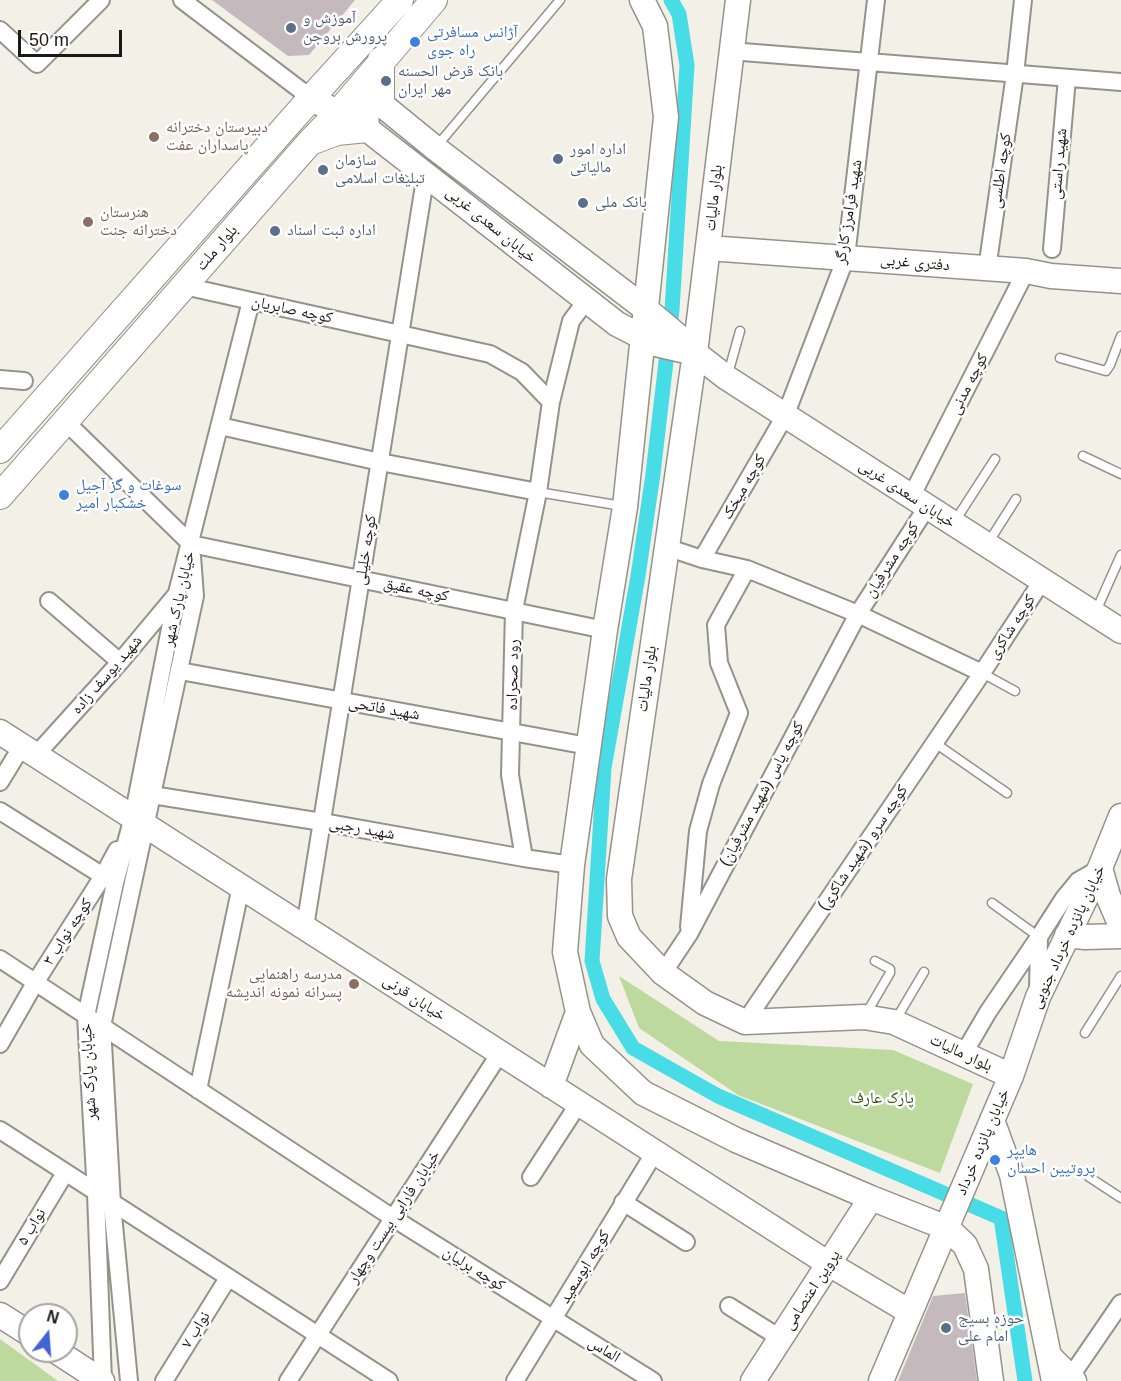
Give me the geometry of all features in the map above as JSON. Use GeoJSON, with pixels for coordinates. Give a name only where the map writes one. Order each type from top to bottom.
{"type":"FeatureCollection","features":[{"type":"Feature","properties":{"kind":"main road","name":"بلوار ملت"},"geometry":{"type":"LineString","coordinates":[[0,450],[318,89],[400,0]]}},
{"type":"Feature","properties":{"kind":"main road","name":"بلوار ملت"},"geometry":{"type":"LineString","coordinates":[[0,496],[310,142],[338,113],[434,0]]}},
{"type":"Feature","properties":{"kind":"main road"},"geometry":{"type":"LineString","coordinates":[[381,60],[381,104]]}},
{"type":"Feature","properties":{"kind":"main road"},"geometry":{"type":"LineString","coordinates":[[310,142],[338,132],[367,129]]}},
{"type":"Feature","properties":{"kind":"street"},"geometry":{"type":"LineString","coordinates":[[0,30],[37,64],[101,0]]}},
{"type":"Feature","properties":{"kind":"street"},"geometry":{"type":"LineString","coordinates":[[182,0],[288,83],[318,89],[356,91]]}},
{"type":"Feature","properties":{"kind":"street","name":"بلوار مالیات"},"geometry":{"type":"LineString","coordinates":[[642,0],[655,26],[666,117],[650,272],[665,336],[666,547],[619,879],[620,916],[629,937],[663,973],[705,1003],[745,1022],[864,1017],[894,1022],[964,1053],[1014,1068]]}},
{"type":"Feature","properties":{"kind":"street","name":"بلوار مالیات"},"geometry":{"type":"LineString","coordinates":[[738,0],[730,51],[708,248],[665,336],[625,507],[588,746],[572,865],[565,952],[578,1012],[592,1045],[643,1093],[736,1140],[871,1198],[948,1226],[965,1245],[976,1269],[991,1381]]}},
{"type":"Feature","properties":{"kind":"street","name":"شهید فرامرز کارگر"},"geometry":{"type":"LineString","coordinates":[[786,414],[846,257],[876,0]]}},
{"type":"Feature","properties":{"kind":"street","name":"کوچه اطلسی"},"geometry":{"type":"LineString","coordinates":[[987,269],[1015,74],[1023,0]]}},
{"type":"Feature","properties":{"kind":"street"},"geometry":{"type":"LineString","coordinates":[[730,51],[1121,82]]}},
{"type":"Feature","properties":{"kind":"street","name":"شهید راستی"},"geometry":{"type":"LineString","coordinates":[[1051,262],[1067,78]]}},
{"type":"Feature","properties":{"kind":"street"},"geometry":{"type":"LineString","coordinates":[[288,83],[318,89]]}},
{"type":"Feature","properties":{"kind":"street","name":"خیابان سعدی غربی"},"geometry":{"type":"LineString","coordinates":[[318,89],[338,113],[367,129],[426,173],[585,301],[617,324],[665,336]]}},
{"type":"Feature","properties":{"kind":"street"},"geometry":{"type":"LineString","coordinates":[[367,129],[366,110],[370,105],[381,104]]}},
{"type":"Feature","properties":{"kind":"street","name":"خیابان سعدی غربی"},"geometry":{"type":"LineString","coordinates":[[381,104],[612,283],[665,336],[1121,631]]}},
{"type":"Feature","properties":{"kind":"street","name":"کوچه خلیلی"},"geometry":{"type":"LineString","coordinates":[[305,927],[426,173]]}},
{"type":"Feature","properties":{"kind":"street","name":"دفتری غربی"},"geometry":{"type":"LineString","coordinates":[[708,248],[1026,271],[1051,262],[1121,281]]}},
{"type":"Feature","properties":{"kind":"street","name":"کوچه مدنی"},"geometry":{"type":"LineString","coordinates":[[919,502],[1026,271]]}},
{"type":"Feature","properties":{"kind":"street"},"geometry":{"type":"LineString","coordinates":[[612,283],[631,284],[641,280],[650,272]]}},
{"type":"Feature","properties":{"kind":"street","name":"کوچه صابریان"},"geometry":{"type":"LineString","coordinates":[[184,286],[490,354],[522,372],[551,402]]}},
{"type":"Feature","properties":{"kind":"street"},"geometry":{"type":"LineString","coordinates":[[191,544],[251,301]]}},
{"type":"Feature","properties":{"kind":"street","name":"رود صحراده"},"geometry":{"type":"LineString","coordinates":[[524,858],[510,775],[514,610],[538,492],[551,402],[571,321],[585,301]]}},
{"type":"Feature","properties":{"kind":"street"},"geometry":{"type":"LineString","coordinates":[[0,379],[24,381]]}},
{"type":"Feature","properties":{"kind":"street","name":"کوچه میخک"},"geometry":{"type":"LineString","coordinates":[[702,559],[786,414]]}},
{"type":"Feature","properties":{"kind":"street"},"geometry":{"type":"LineString","coordinates":[[66,422],[191,544]]}},
{"type":"Feature","properties":{"kind":"street"},"geometry":{"type":"LineString","coordinates":[[220,426],[380,462],[538,492]]}},
{"type":"Feature","properties":{"kind":"street","name":"کوچه مشرفیان"},"geometry":{"type":"LineString","coordinates":[[858,614],[919,502]]}},
{"type":"Feature","properties":{"kind":"street","name":"کوچه عقیق"},"geometry":{"type":"LineString","coordinates":[[191,544],[605,630]]}},
{"type":"Feature","properties":{"kind":"street","name":"خیابان پارک شهر"},"geometry":{"type":"LineString","coordinates":[[129,1381],[111,1204],[102,1026],[177,593],[191,544]]}},
{"type":"Feature","properties":{"kind":"street","name":"خیابان پارک شهر"},"geometry":{"type":"LineString","coordinates":[[139,821],[152,795],[195,596],[191,544]]}},
{"type":"Feature","properties":{"kind":"street"},"geometry":{"type":"LineString","coordinates":[[666,547],[702,559],[747,569],[858,614],[982,673]]}},
{"type":"Feature","properties":{"kind":"street"},"geometry":{"type":"LineString","coordinates":[[689,934],[698,831],[711,784],[739,713],[719,663],[716,625],[747,569]]}},
{"type":"Feature","properties":{"kind":"street","name":"کوچه شاکری"},"geometry":{"type":"LineString","coordinates":[[982,673],[1042,580]]}},
{"type":"Feature","properties":{"kind":"street","name":"شهید یوسف زاده"},"geometry":{"type":"LineString","coordinates":[[0,782],[29,750],[120,662],[177,593]]}},
{"type":"Feature","properties":{"kind":"street"},"geometry":{"type":"LineString","coordinates":[[49,601],[120,662]]}},
{"type":"Feature","properties":{"kind":"street","name":"کوچه یاس (شهید مشرفیان)"},"geometry":{"type":"LineString","coordinates":[[663,973],[689,934],[858,614]]}},
{"type":"Feature","properties":{"kind":"street","name":"شهید فاتحی"},"geometry":{"type":"LineString","coordinates":[[180,671],[588,746]]}},
{"type":"Feature","properties":{"kind":"street","name":"کوچه سرو (شهید شاکری)"},"geometry":{"type":"LineString","coordinates":[[745,1022],[982,673]]}},
{"type":"Feature","properties":{"kind":"street","name":"خیابان قرنی"},"geometry":{"type":"LineString","coordinates":[[0,732],[828,1264],[910,1312]]}},
{"type":"Feature","properties":{"kind":"street","name":"شهید رجبی"},"geometry":{"type":"LineString","coordinates":[[152,795],[572,865]]}},
{"type":"Feature","properties":{"kind":"street"},"geometry":{"type":"LineString","coordinates":[[0,811],[109,880]]}},
{"type":"Feature","properties":{"kind":"street","name":"خیابان پانزده خرداد جنوبی"},"geometry":{"type":"LineString","coordinates":[[1014,1068],[1038,998],[1101,868],[1121,816]]}},
{"type":"Feature","properties":{"kind":"street","name":"کوچه نواب ۳"},"geometry":{"type":"LineString","coordinates":[[0,1044],[35,983],[109,880],[139,821]]}},
{"type":"Feature","properties":{"kind":"street"},"geometry":{"type":"LineString","coordinates":[[964,1053],[988,1012],[1064,898],[1078,881],[1101,868],[1108,896],[1121,926]]}},
{"type":"Feature","properties":{"kind":"street","name":"خیابان پارک شهر"},"geometry":{"type":"LineString","coordinates":[[103,1381],[86,1016],[109,880]]}},
{"type":"Feature","properties":{"kind":"street"},"geometry":{"type":"LineString","coordinates":[[198,1090],[241,886]]}},
{"type":"Feature","properties":{"kind":"street"},"geometry":{"type":"LineString","coordinates":[[1084,903],[1121,934]]}},
{"type":"Feature","properties":{"kind":"street"},"geometry":{"type":"LineString","coordinates":[[1067,935],[1121,934]]}},
{"type":"Feature","properties":{"kind":"street"},"geometry":{"type":"LineString","coordinates":[[1038,998],[1039,937]]}},
{"type":"Feature","properties":{"kind":"street","name":"کوچه برلیان"},"geometry":{"type":"LineString","coordinates":[[0,959],[393,1218],[554,1319]]}},
{"type":"Feature","properties":{"kind":"street"},"geometry":{"type":"LineString","coordinates":[[551,1086],[578,1012]]}},
{"type":"Feature","properties":{"kind":"street","name":"خیابان فارابی بیست وچهار"},"geometry":{"type":"LineString","coordinates":[[288,1381],[500,1053]]}},
{"type":"Feature","properties":{"kind":"street","name":"خیابان پانزده خرداد"},"geometry":{"type":"LineString","coordinates":[[948,1226],[1014,1068]]}},
{"type":"Feature","properties":{"kind":"street"},"geometry":{"type":"LineString","coordinates":[[531,1177],[579,1103]]}},
{"type":"Feature","properties":{"kind":"street"},"geometry":{"type":"LineString","coordinates":[[992,1120],[1012,1175],[1050,1357],[1066,1380],[1121,1303]]}},
{"type":"Feature","properties":{"kind":"street"},"geometry":{"type":"LineString","coordinates":[[0,1131],[389,1381]]}},
{"type":"Feature","properties":{"kind":"street","name":"کوچه ابوسعید"},"geometry":{"type":"LineString","coordinates":[[515,1381],[655,1152]]}},
{"type":"Feature","properties":{"kind":"street","name":"نواب ۵"},"geometry":{"type":"LineString","coordinates":[[0,1281],[65,1173]]}},
{"type":"Feature","properties":{"kind":"street","name":"پروین اعتصامی"},"geometry":{"type":"LineString","coordinates":[[753,1381],[871,1198]]}},
{"type":"Feature","properties":{"kind":"street"},"geometry":{"type":"LineString","coordinates":[[623,1202],[686,1242]]}},
{"type":"Feature","properties":{"kind":"street"},"geometry":{"type":"LineString","coordinates":[[881,1381],[948,1226]]}},
{"type":"Feature","properties":{"kind":"street","name":"نواب ۷"},"geometry":{"type":"LineString","coordinates":[[164,1381],[228,1278]]}},
{"type":"Feature","properties":{"kind":"street"},"geometry":{"type":"LineString","coordinates":[[729,1306],[780,1338]]}},
{"type":"Feature","properties":{"kind":"street"},"geometry":{"type":"LineString","coordinates":[[0,1315],[18,1326]]}},
{"type":"Feature","properties":{"kind":"street","name":"الماس"},"geometry":{"type":"LineString","coordinates":[[554,1319],[653,1381]]}},
{"type":"Feature","properties":{"kind":"street"},"geometry":{"type":"LineString","coordinates":[[75,1363],[103,1381]]}},
{"type":"Feature","properties":{"kind":"lane"},"geometry":{"type":"LineString","coordinates":[[435,148],[560,0]]}},
{"type":"Feature","properties":{"kind":"lane"},"geometry":{"type":"LineString","coordinates":[[727,378],[740,331]]}},
{"type":"Feature","properties":{"kind":"lane"},"geometry":{"type":"LineString","coordinates":[[1060,358],[1106,371],[1121,336]]}},
{"type":"Feature","properties":{"kind":"lane"},"geometry":{"type":"LineString","coordinates":[[1083,456],[1121,474]]}},
{"type":"Feature","properties":{"kind":"lane"},"geometry":{"type":"LineString","coordinates":[[953,524],[995,459]]}},
{"type":"Feature","properties":{"kind":"lane"},"geometry":{"type":"LineString","coordinates":[[538,492],[625,507]]}},
{"type":"Feature","properties":{"kind":"lane"},"geometry":{"type":"LineString","coordinates":[[986,545],[1016,499]]}},
{"type":"Feature","properties":{"kind":"lane"},"geometry":{"type":"LineString","coordinates":[[1094,614],[1121,555]]}},
{"type":"Feature","properties":{"kind":"lane"},"geometry":{"type":"LineString","coordinates":[[982,673],[1015,692]]}},
{"type":"Feature","properties":{"kind":"lane"},"geometry":{"type":"LineString","coordinates":[[934,743],[1007,793]]}},
{"type":"Feature","properties":{"kind":"lane"},"geometry":{"type":"LineString","coordinates":[[992,903],[1039,937]]}},
{"type":"Feature","properties":{"kind":"lane"},"geometry":{"type":"LineString","coordinates":[[864,1017],[890,973],[890,969],[875,961]]}},
{"type":"Feature","properties":{"kind":"lane"},"geometry":{"type":"LineString","coordinates":[[894,1022],[924,972]]}},
{"type":"Feature","properties":{"kind":"lane"},"geometry":{"type":"LineString","coordinates":[[1085,1033],[1121,976]]}},
{"type":"Feature","properties":{"kind":"lane"},"geometry":{"type":"LineString","coordinates":[[1089,1177],[1121,1198]]}},
{"type":"Feature","properties":{"kind":"green space","name":"پارک عارف"},"geometry":{"type":"Polygon","coordinates":[[[619,976],[719,1041],[893,1050],[973,1084],[940,1173],[738,1095],[639,1028],[619,976]]]}},
{"type":"Feature","properties":{"kind":"green space"},"geometry":{"type":"Polygon","coordinates":[[[0,1339],[18,1352],[18,1363],[33,1363],[58,1381],[0,1381],[0,1339]]]}},
{"type":"Feature","properties":{"kind":"building","name":"آموزش و پرورش بروجن"},"geometry":{"type":"Polygon","coordinates":[[[212,0],[355,0],[309,55],[288,56],[212,0]]]}},
{"type":"Feature","properties":{"kind":"building","name":"حوزه بسیج امام علی"},"geometry":{"type":"Polygon","coordinates":[[[965,1293],[977,1381],[898,1381],[933,1296],[965,1293]]]}},
{"type":"Feature","properties":{"kind":"waterway"},"geometry":{"type":"LineString","coordinates":[[671,0],[679,14],[687,65],[672,310],[653,474],[638,576],[604,768],[592,961],[603,999],[633,1048],[718,1096],[1001,1218],[1025,1381]]}},
{"type":"Feature","properties":{"kind":"place","name":"آموزش و پرورش بروجن"},"geometry":{"type":"Point","coordinates":[291,28]}},
{"type":"Feature","properties":{"kind":"place","name":"آژانس مسافرتی راه جوی"},"geometry":{"type":"Point","coordinates":[415,42]}},
{"type":"Feature","properties":{"kind":"place","name":"بانک قرض الحسنه مهر ایران"},"geometry":{"type":"Point","coordinates":[386,81]}},
{"type":"Feature","properties":{"kind":"place","name":"دبیرستان دخترانه پاسداران عفت"},"geometry":{"type":"Point","coordinates":[154,137]}},
{"type":"Feature","properties":{"kind":"place","name":"اداره امور مالیاتی"},"geometry":{"type":"Point","coordinates":[558,159]}},
{"type":"Feature","properties":{"kind":"place","name":"سازمان تبلیغات اسلامی"},"geometry":{"type":"Point","coordinates":[323,170]}},
{"type":"Feature","properties":{"kind":"place","name":"بانک ملی"},"geometry":{"type":"Point","coordinates":[583,203]}},
{"type":"Feature","properties":{"kind":"place","name":"هنرستان دخترانه جنت"},"geometry":{"type":"Point","coordinates":[88,222]}},
{"type":"Feature","properties":{"kind":"place","name":"اداره ثبت اسناد"},"geometry":{"type":"Point","coordinates":[275,231]}},
{"type":"Feature","properties":{"kind":"place","name":"سوغات و گز آجیل خشکبار امیر"},"geometry":{"type":"Point","coordinates":[64,495]}},
{"type":"Feature","properties":{"kind":"place","name":"مدرسه راهنمایی پسرانه نمونه اندیشه"},"geometry":{"type":"Point","coordinates":[354,984]}},
{"type":"Feature","properties":{"kind":"place","name":"هایپر پروتیین احسان"},"geometry":{"type":"Point","coordinates":[995,1160]}},
{"type":"Feature","properties":{"kind":"place","name":"حوزه بسیج امام علی"},"geometry":{"type":"Point","coordinates":[946,1328]}}]}
